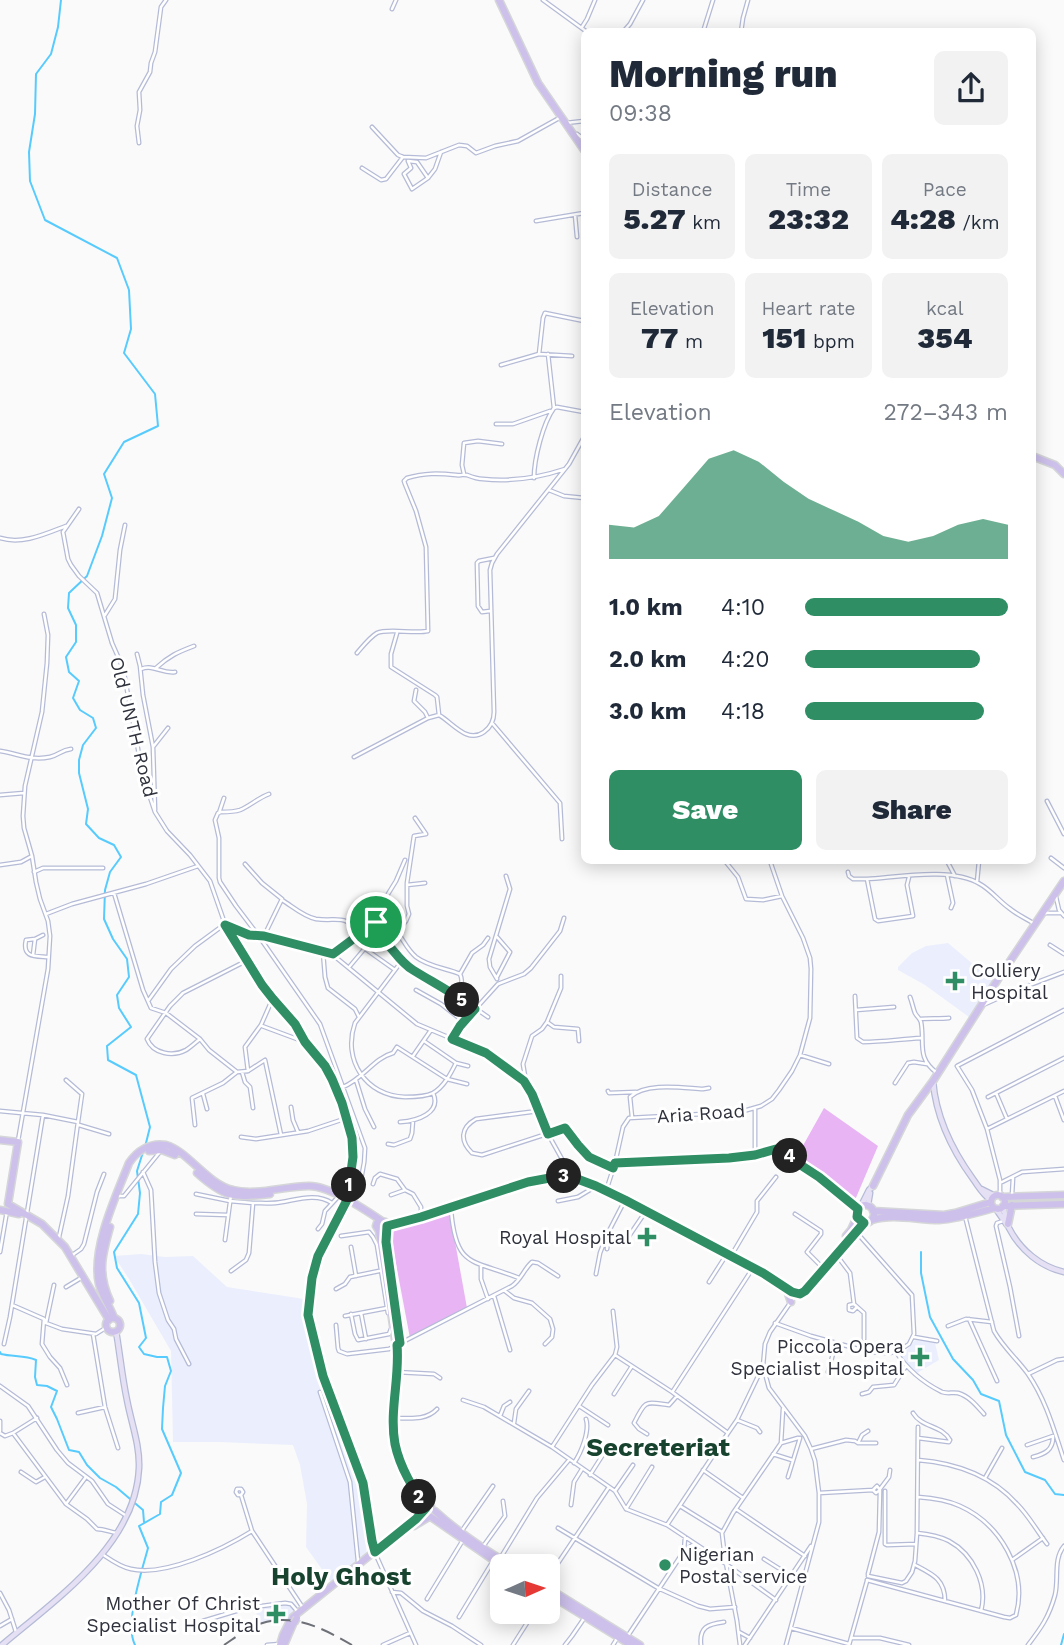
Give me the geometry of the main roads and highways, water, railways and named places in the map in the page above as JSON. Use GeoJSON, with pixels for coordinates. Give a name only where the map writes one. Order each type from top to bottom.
{"type":"FeatureCollection","features":[{"type":"Feature","properties":{"kind":"main road"},"geometry":{"type":"LineString","coordinates":[[499,0],[538,83],[581,145]]}},
{"type":"Feature","properties":{"kind":"main road"},"geometry":{"type":"LineString","coordinates":[[1036,458],[1055,465],[1064,474]]}},
{"type":"Feature","properties":{"kind":"main road"},"geometry":{"type":"LineString","coordinates":[[800,1291],[851,1230],[865,1208],[908,1115],[1064,881]]}},
{"type":"Feature","properties":{"kind":"main road"},"geometry":{"type":"LineString","coordinates":[[933,1081],[934,1094],[952,1147],[980,1189],[997,1202],[1012,1205],[1064,1204]]}},
{"type":"Feature","properties":{"kind":"main road"},"geometry":{"type":"LineString","coordinates":[[925,1092],[934,1094]]}},
{"type":"Feature","properties":{"kind":"main road"},"geometry":{"type":"LineString","coordinates":[[0,1140],[18,1142],[5,1208],[13,1208],[42,1224],[71,1255],[82,1278]]}},
{"type":"Feature","properties":{"kind":"main road"},"geometry":{"type":"LineString","coordinates":[[111,1322],[116,1311],[104,1285],[102,1261],[118,1196],[135,1155],[161,1145],[172,1148],[224,1187],[231,1196]]}},
{"type":"Feature","properties":{"kind":"main road"},"geometry":{"type":"LineString","coordinates":[[144,1151],[162,1150],[176,1155],[218,1190],[231,1196],[311,1190],[348,1202],[383,1226],[421,1217],[528,1182],[572,1177],[625,1200],[786,1287],[800,1291],[805,1291],[864,1223],[890,1217],[942,1220],[965,1216],[997,1202]]}},
{"type":"Feature","properties":{"kind":"main road"},"geometry":{"type":"LineString","coordinates":[[865,1208],[944,1215],[1012,1197],[1064,1195]]}},
{"type":"Feature","properties":{"kind":"main road"},"geometry":{"type":"LineString","coordinates":[[348,1202],[318,1256],[312,1278],[308,1315],[323,1376],[363,1483],[375,1553]]}},
{"type":"Feature","properties":{"kind":"main road"},"geometry":{"type":"LineString","coordinates":[[997,1202],[1006,1224],[1025,1249],[1038,1261],[1064,1272]]}},
{"type":"Feature","properties":{"kind":"main road"},"geometry":{"type":"LineString","coordinates":[[1006,1224],[1012,1205]]}},
{"type":"Feature","properties":{"kind":"main road"},"geometry":{"type":"LineString","coordinates":[[865,1208],[874,1215],[872,1220]]}},
{"type":"Feature","properties":{"kind":"main road"},"geometry":{"type":"LineString","coordinates":[[2,1645],[72,1584],[112,1542],[132,1500],[139,1469],[116,1331],[120,1326],[111,1322],[60,1247],[26,1215]]}},
{"type":"Feature","properties":{"kind":"main road"},"geometry":{"type":"LineString","coordinates":[[857,1217],[864,1223]]}},
{"type":"Feature","properties":{"kind":"main road"},"geometry":{"type":"LineString","coordinates":[[383,1226],[389,1308],[398,1344]]}},
{"type":"Feature","properties":{"kind":"main road"},"geometry":{"type":"LineString","coordinates":[[385,1269],[398,1344],[395,1418],[402,1467],[429,1512],[463,1541],[477,1547]]}},
{"type":"Feature","properties":{"kind":"main road"},"geometry":{"type":"LineString","coordinates":[[786,1287],[791,1302]]}},
{"type":"Feature","properties":{"kind":"main road"},"geometry":{"type":"LineString","coordinates":[[297,1616],[429,1512]]}},
{"type":"Feature","properties":{"kind":"main road"},"geometry":{"type":"LineString","coordinates":[[429,1512],[490,1556]]}},
{"type":"Feature","properties":{"kind":"main road"},"geometry":{"type":"LineString","coordinates":[[281,1645],[297,1616],[375,1553]]}},
{"type":"Feature","properties":{"kind":"main road"},"geometry":{"type":"LineString","coordinates":[[560,1598],[631,1645]]}},
{"type":"Feature","properties":{"kind":"main road"},"geometry":{"type":"LineString","coordinates":[[560,1599],[585,1617],[600,1623]]}},
{"type":"Feature","properties":{"kind":"main road"},"geometry":{"type":"LineString","coordinates":[[623,1638],[639,1645]]}},
{"type":"Feature","properties":{"kind":"waterway"},"geometry":{"type":"LineString","coordinates":[[61,0],[51,54],[36,74],[35,114],[29,152],[30,181],[45,220],[117,258],[129,290],[131,329],[124,353],[155,394],[158,426],[124,442],[104,474],[112,498],[87,576],[69,593],[68,608],[76,625],[76,642],[66,657],[69,672],[79,681],[73,698],[80,710],[93,718],[96,728],[83,745],[79,760],[79,773],[88,809],[86,824],[99,838],[114,845],[121,857],[110,872],[105,890],[104,919],[113,939],[127,959],[129,977],[117,995],[119,1008],[131,1027],[107,1046],[108,1060],[136,1075],[150,1127],[145,1147]]}},
{"type":"Feature","properties":{"kind":"waterway"},"geometry":{"type":"LineString","coordinates":[[135,1645],[132,1636],[133,1611],[148,1548],[139,1526],[160,1514],[161,1502],[172,1495],[181,1473],[162,1429],[165,1386],[171,1371],[167,1357],[144,1354],[139,1347],[146,1338],[139,1303],[117,1268],[114,1252],[138,1214],[140,1193],[137,1171],[143,1152]]}},
{"type":"Feature","properties":{"kind":"waterway"},"geometry":{"type":"LineString","coordinates":[[921,1252],[921,1273],[930,1317],[953,1359],[973,1380],[981,1394],[999,1401],[1006,1435],[1025,1472],[1045,1480],[1055,1494],[1064,1495]]}},
{"type":"Feature","properties":{"kind":"waterway"},"geometry":{"type":"LineString","coordinates":[[0,1352],[36,1360],[37,1385],[57,1391],[51,1407],[69,1450],[79,1452],[100,1478],[116,1487],[143,1510],[144,1522]]}},
{"type":"Feature","properties":{"kind":"waterway"},"geometry":{"type":"LineString","coordinates":[[1061,1645],[1064,1634]]}},
{"type":"Feature","properties":{"kind":"railway"},"geometry":{"type":"LineString","coordinates":[[224,1645],[252,1627],[278,1620],[291,1620],[316,1627],[352,1645]]}},
{"type":"Feature","properties":{"kind":"place","name":"Colliery Hospital"},"geometry":{"type":"Point","coordinates":[955,981]}},
{"type":"Feature","properties":{"kind":"place","name":"Royal Hospital"},"geometry":{"type":"Point","coordinates":[647,1237]}},
{"type":"Feature","properties":{"kind":"place","name":"Piccola Opera Specialist Hospital"},"geometry":{"type":"Point","coordinates":[920,1357]}},
{"type":"Feature","properties":{"kind":"place","name":"Nigerian Postal service"},"geometry":{"type":"Point","coordinates":[665,1565]}},
{"type":"Feature","properties":{"kind":"place","name":"Mother Of Christ Specialist Hospital"},"geometry":{"type":"Point","coordinates":[276,1614]}},
{"type":"Feature","properties":{"kind":"district","name":"Secreteriat"},"geometry":{"type":"Point","coordinates":[658,1447]}},
{"type":"Feature","properties":{"kind":"district","name":"Holy Ghost"},"geometry":{"type":"Point","coordinates":[341,1576]}}]}
